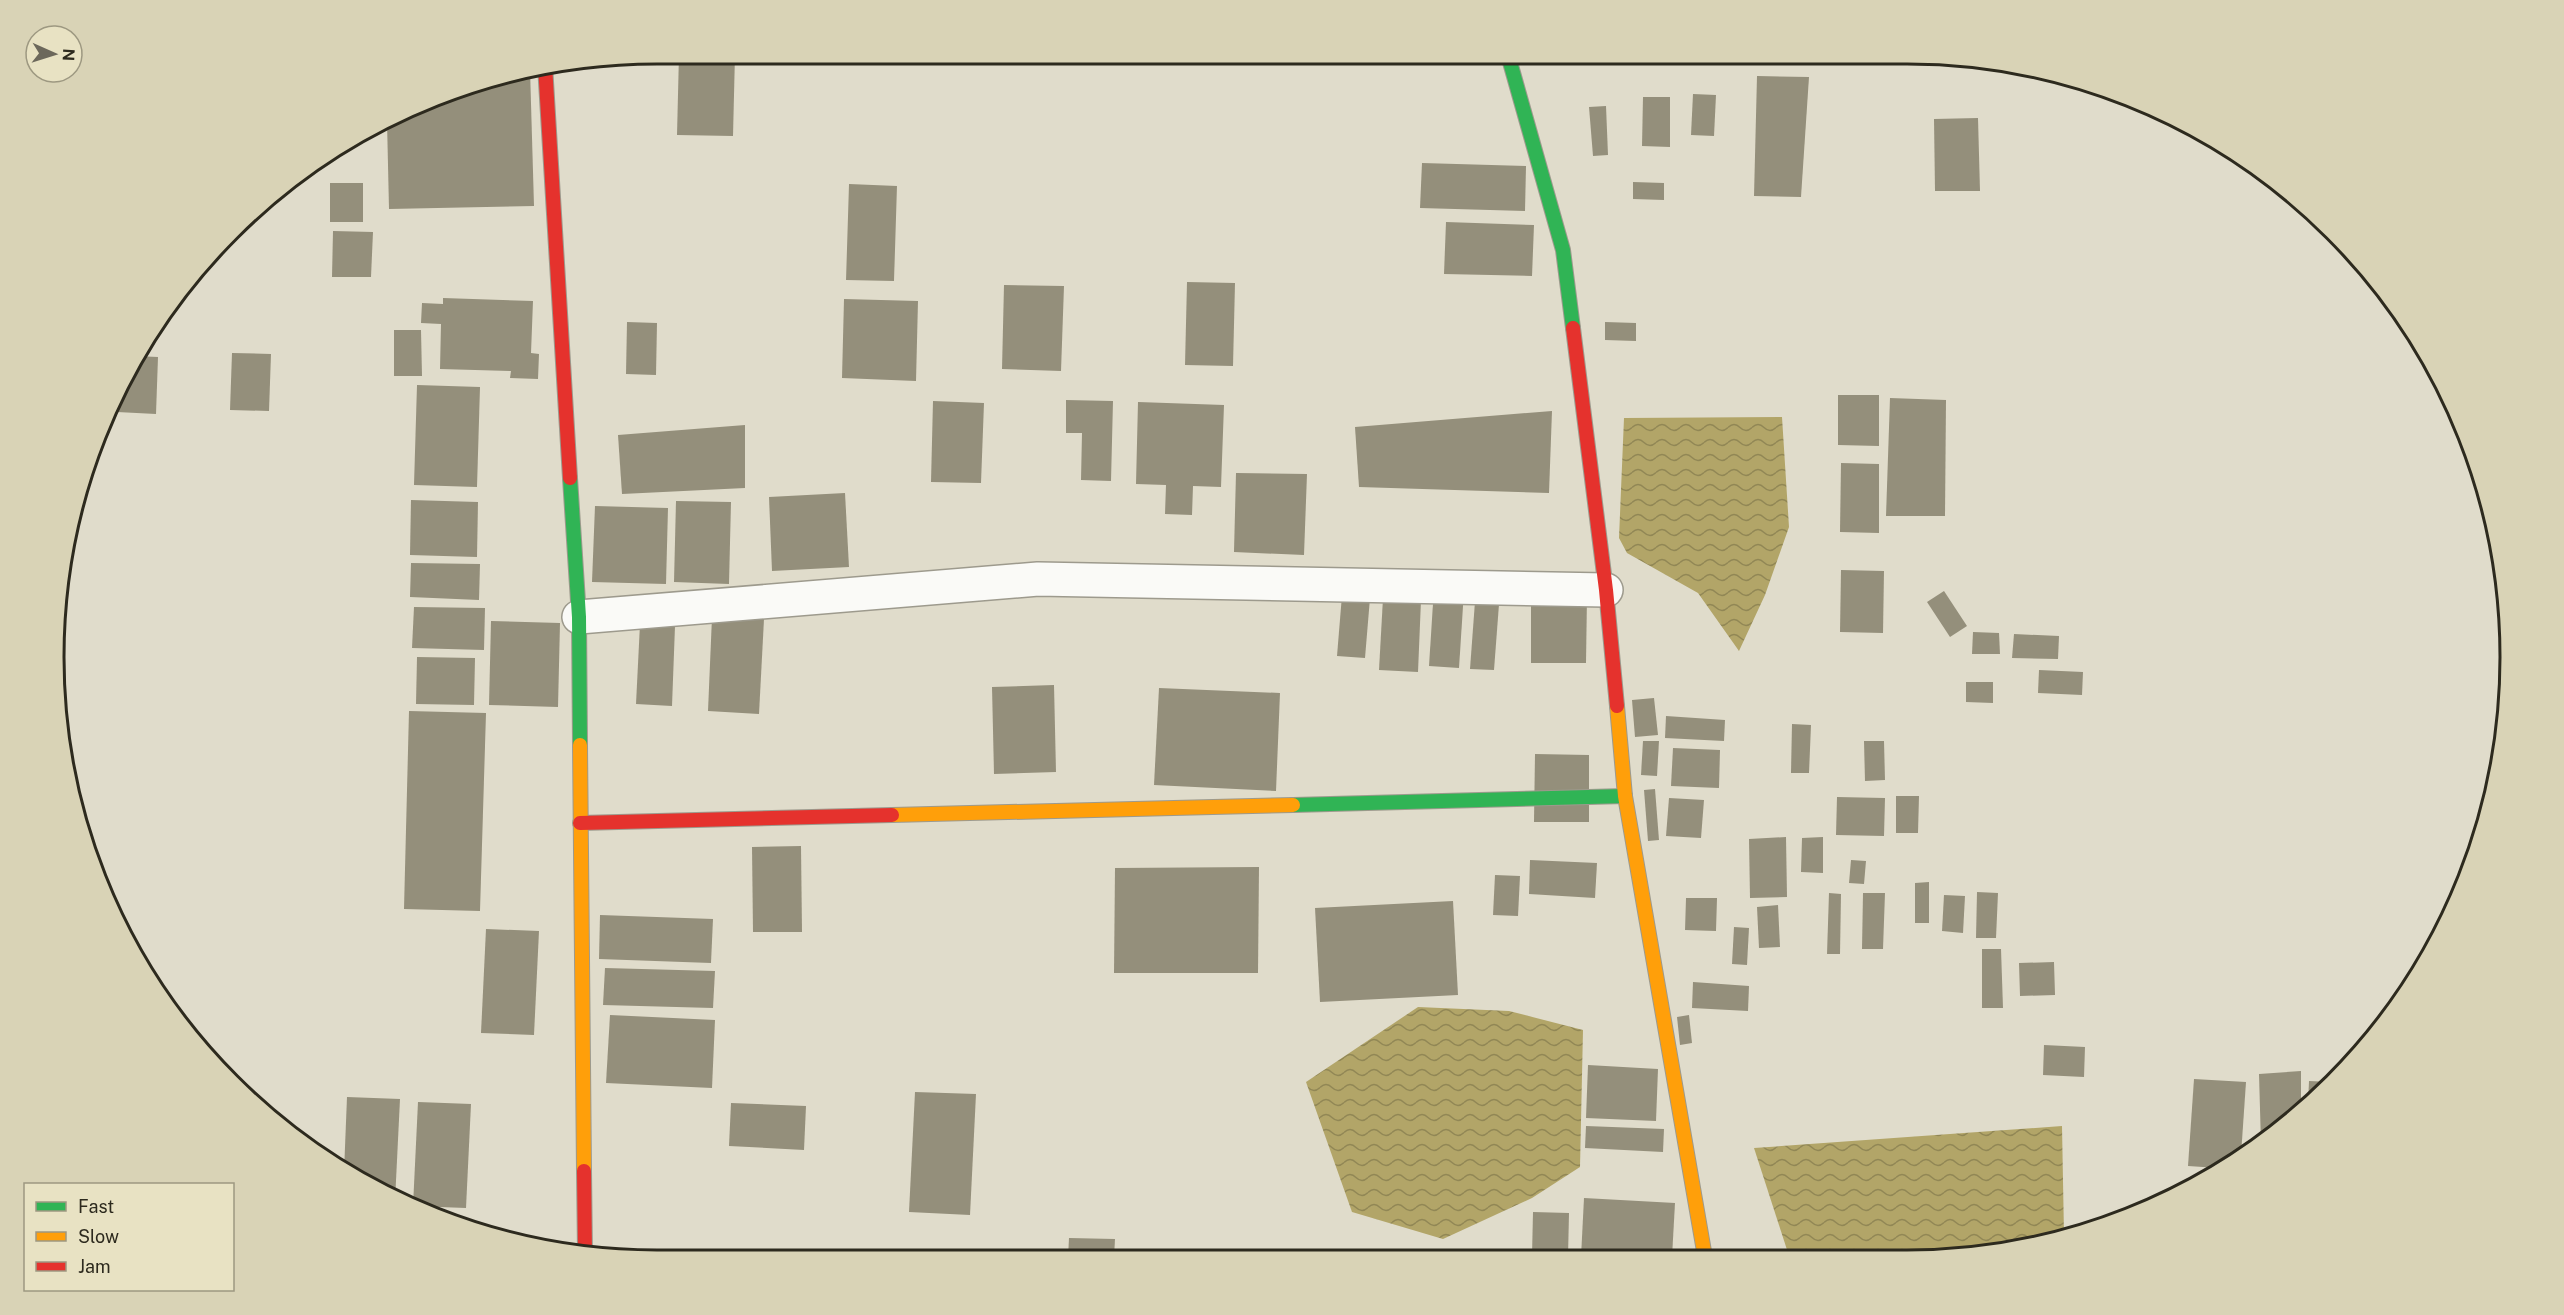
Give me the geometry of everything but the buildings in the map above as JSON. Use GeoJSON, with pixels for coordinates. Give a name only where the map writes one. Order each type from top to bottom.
{"type":"FeatureCollection","features":[{"type":"Feature","properties":{"kind":"street"},"geometry":{"type":"LineString","coordinates":[[1511,65],[1563,250],[1606,590],[1625,796],[1704,1250]]}},
{"type":"Feature","properties":{"kind":"street"},"geometry":{"type":"LineString","coordinates":[[546,75],[579,617],[585,1246]]}},
{"type":"Feature","properties":{"kind":"street"},"geometry":{"type":"LineString","coordinates":[[579,617],[1038,579],[1606,590]]}},
{"type":"Feature","properties":{"kind":"street"},"geometry":{"type":"LineString","coordinates":[[580,823],[1625,796]]}},
{"type":"Feature","properties":{"kind":"water"},"geometry":{"type":"Polygon","coordinates":[[[1782,417],[1789,527],[1765,595],[1739,651],[1698,593],[1627,553],[1619,538],[1624,418],[1782,417]]]}},
{"type":"Feature","properties":{"kind":"water"},"geometry":{"type":"Polygon","coordinates":[[[1418,1007],[1509,1011],[1583,1030],[1580,1167],[1532,1198],[1443,1239],[1352,1212],[1306,1082],[1418,1007]]]}},
{"type":"Feature","properties":{"kind":"water"},"geometry":{"type":"Polygon","coordinates":[[[2062,1126],[2064,1229],[2022,1239],[1945,1249],[1787,1250],[1754,1148],[2062,1126]]]}},
{"type":"Feature","properties":{"kind":"traffic: fast"},"geometry":{"type":"LineString","coordinates":[[1511,65],[1563,250],[1573,328]]}},
{"type":"Feature","properties":{"kind":"traffic: fast"},"geometry":{"type":"LineString","coordinates":[[570,478],[579,617],[580,745]]}},
{"type":"Feature","properties":{"kind":"traffic: fast"},"geometry":{"type":"LineString","coordinates":[[1293,805],[1625,796]]}},
{"type":"Feature","properties":{"kind":"traffic: slow"},"geometry":{"type":"LineString","coordinates":[[1617,706],[1625,796],[1704,1250]]}},
{"type":"Feature","properties":{"kind":"traffic: slow"},"geometry":{"type":"LineString","coordinates":[[580,745],[584,1171]]}},
{"type":"Feature","properties":{"kind":"traffic: slow"},"geometry":{"type":"LineString","coordinates":[[892,815],[1293,805]]}},
{"type":"Feature","properties":{"kind":"traffic: jam"},"geometry":{"type":"LineString","coordinates":[[546,75],[570,478]]}},
{"type":"Feature","properties":{"kind":"traffic: jam"},"geometry":{"type":"LineString","coordinates":[[1573,328],[1606,590],[1617,706]]}},
{"type":"Feature","properties":{"kind":"traffic: jam"},"geometry":{"type":"LineString","coordinates":[[580,823],[892,815]]}},
{"type":"Feature","properties":{"kind":"traffic: jam"},"geometry":{"type":"LineString","coordinates":[[584,1171],[585,1246]]}}]}
